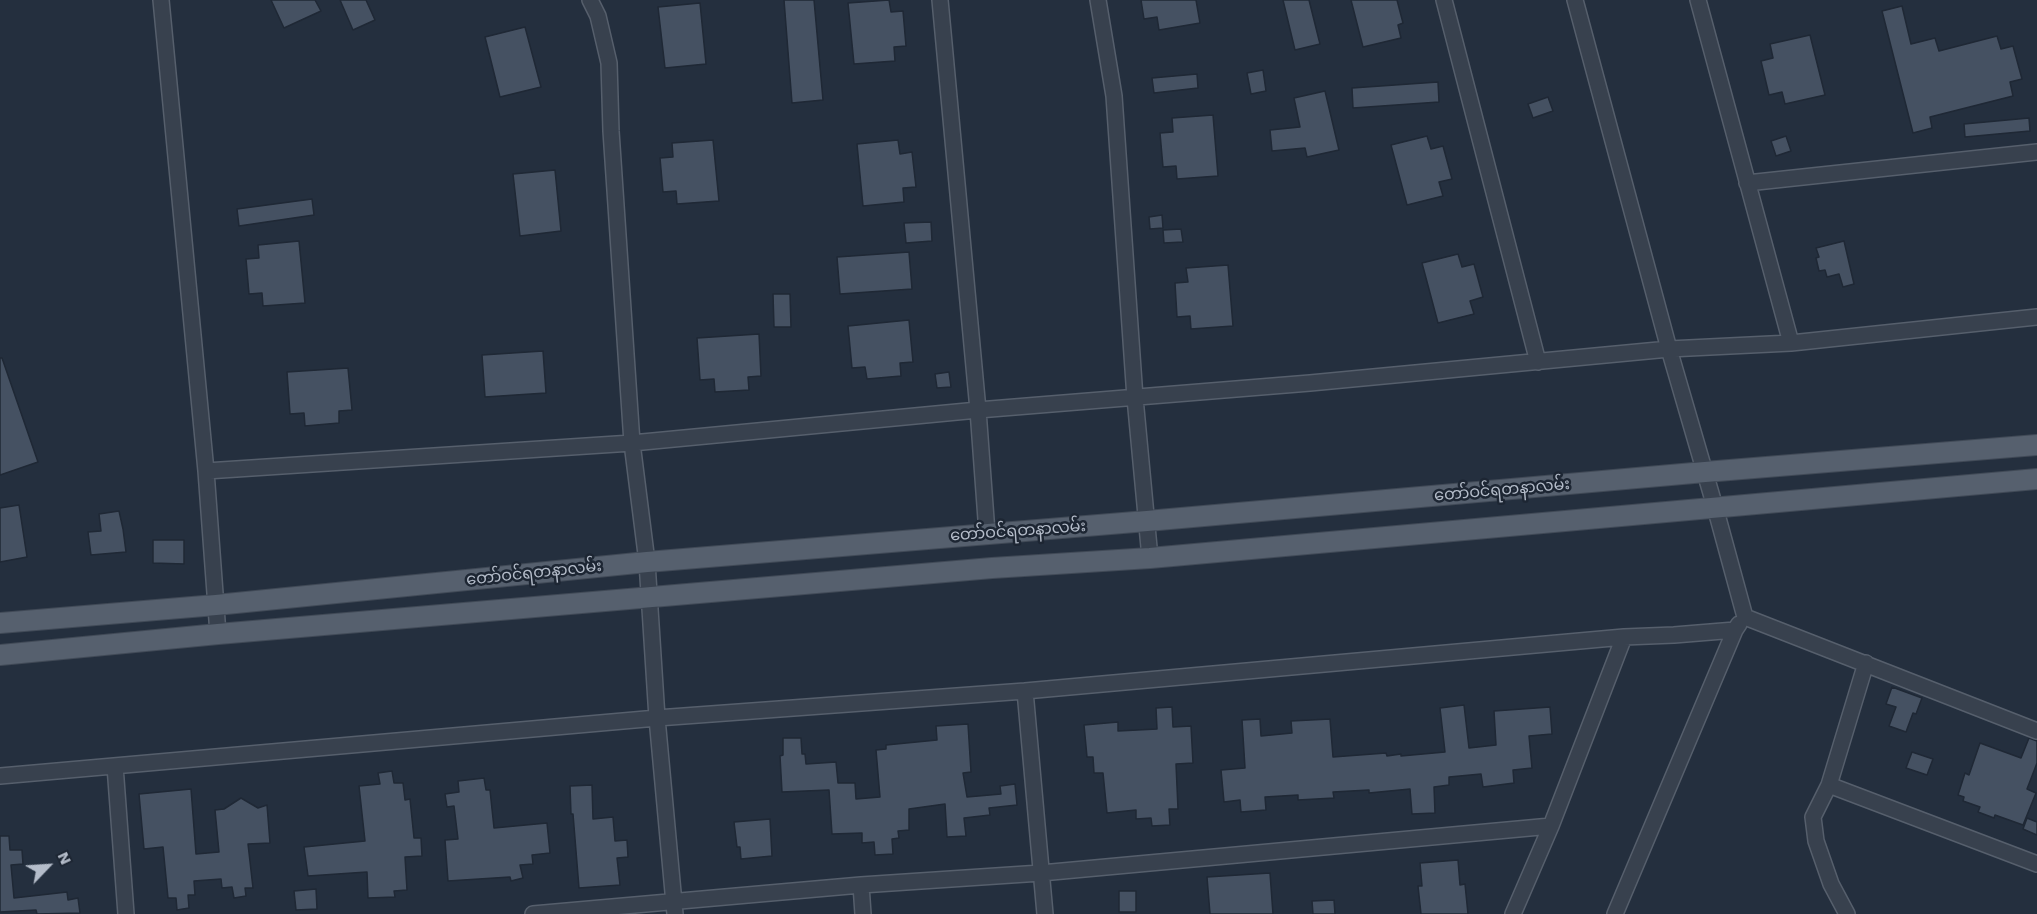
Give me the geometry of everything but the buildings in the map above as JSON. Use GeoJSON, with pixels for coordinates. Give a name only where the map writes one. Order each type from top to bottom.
{"type":"FeatureCollection","features":[{"type":"Feature","properties":{"kind":"main road","name":"တော်ဝင်ရတနာလမ်း"},"geometry":{"type":"LineString","coordinates":[[0,623],[216,605],[647,561],[2037,445]]}},
{"type":"Feature","properties":{"kind":"main road","name":"တော်ဝင်ရတနာလမ်း"},"geometry":{"type":"LineString","coordinates":[[0,655],[218,634],[980,569],[1150,558],[2037,479]]}},
{"type":"Feature","properties":{"kind":"street"},"geometry":{"type":"LineString","coordinates":[[161,0],[206,471],[218,634]]}},
{"type":"Feature","properties":{"kind":"street"},"geometry":{"type":"LineString","coordinates":[[590,0],[598,16],[609,63],[611,131],[632,443],[647,561],[657,718],[675,908]]}},
{"type":"Feature","properties":{"kind":"street"},"geometry":{"type":"LineString","coordinates":[[940,0],[978,410],[987,533]]}},
{"type":"Feature","properties":{"kind":"street"},"geometry":{"type":"LineString","coordinates":[[1098,0],[1114,96],[1135,398],[1150,558]]}},
{"type":"Feature","properties":{"kind":"street"},"geometry":{"type":"LineString","coordinates":[[1444,0],[1539,362]]}},
{"type":"Feature","properties":{"kind":"street"},"geometry":{"type":"LineString","coordinates":[[1575,0],[1669,349],[1745,617]]}},
{"type":"Feature","properties":{"kind":"street"},"geometry":{"type":"LineString","coordinates":[[1698,0],[1791,343]]}},
{"type":"Feature","properties":{"kind":"street"},"geometry":{"type":"LineString","coordinates":[[1747,183],[2037,152]]}},
{"type":"Feature","properties":{"kind":"street"},"geometry":{"type":"LineString","coordinates":[[206,471],[632,443],[1669,349],[1791,343],[2037,317]]}},
{"type":"Feature","properties":{"kind":"street"},"geometry":{"type":"LineString","coordinates":[[1615,914],[1735,630],[1745,617]]}},
{"type":"Feature","properties":{"kind":"street"},"geometry":{"type":"LineString","coordinates":[[1745,617],[2037,731]]}},
{"type":"Feature","properties":{"kind":"street"},"geometry":{"type":"LineString","coordinates":[[0,776],[657,718],[1025,691],[1624,637],[1735,630]]}},
{"type":"Feature","properties":{"kind":"street"},"geometry":{"type":"LineString","coordinates":[[1513,914],[1551,826],[1624,637]]}},
{"type":"Feature","properties":{"kind":"street"},"geometry":{"type":"LineString","coordinates":[[1847,914],[1831,884],[1816,841],[1813,817],[1829,784],[1866,663]]}},
{"type":"Feature","properties":{"kind":"street"},"geometry":{"type":"LineString","coordinates":[[1025,691],[1045,914]]}},
{"type":"Feature","properties":{"kind":"street"},"geometry":{"type":"LineString","coordinates":[[115,766],[126,914]]}},
{"type":"Feature","properties":{"kind":"street"},"geometry":{"type":"LineString","coordinates":[[1829,784],[2037,864]]}},
{"type":"Feature","properties":{"kind":"street"},"geometry":{"type":"LineString","coordinates":[[533,914],[675,908],[861,885],[1041,873],[1551,826]]}},
{"type":"Feature","properties":{"kind":"street"},"geometry":{"type":"LineString","coordinates":[[861,885],[863,914]]}}]}
